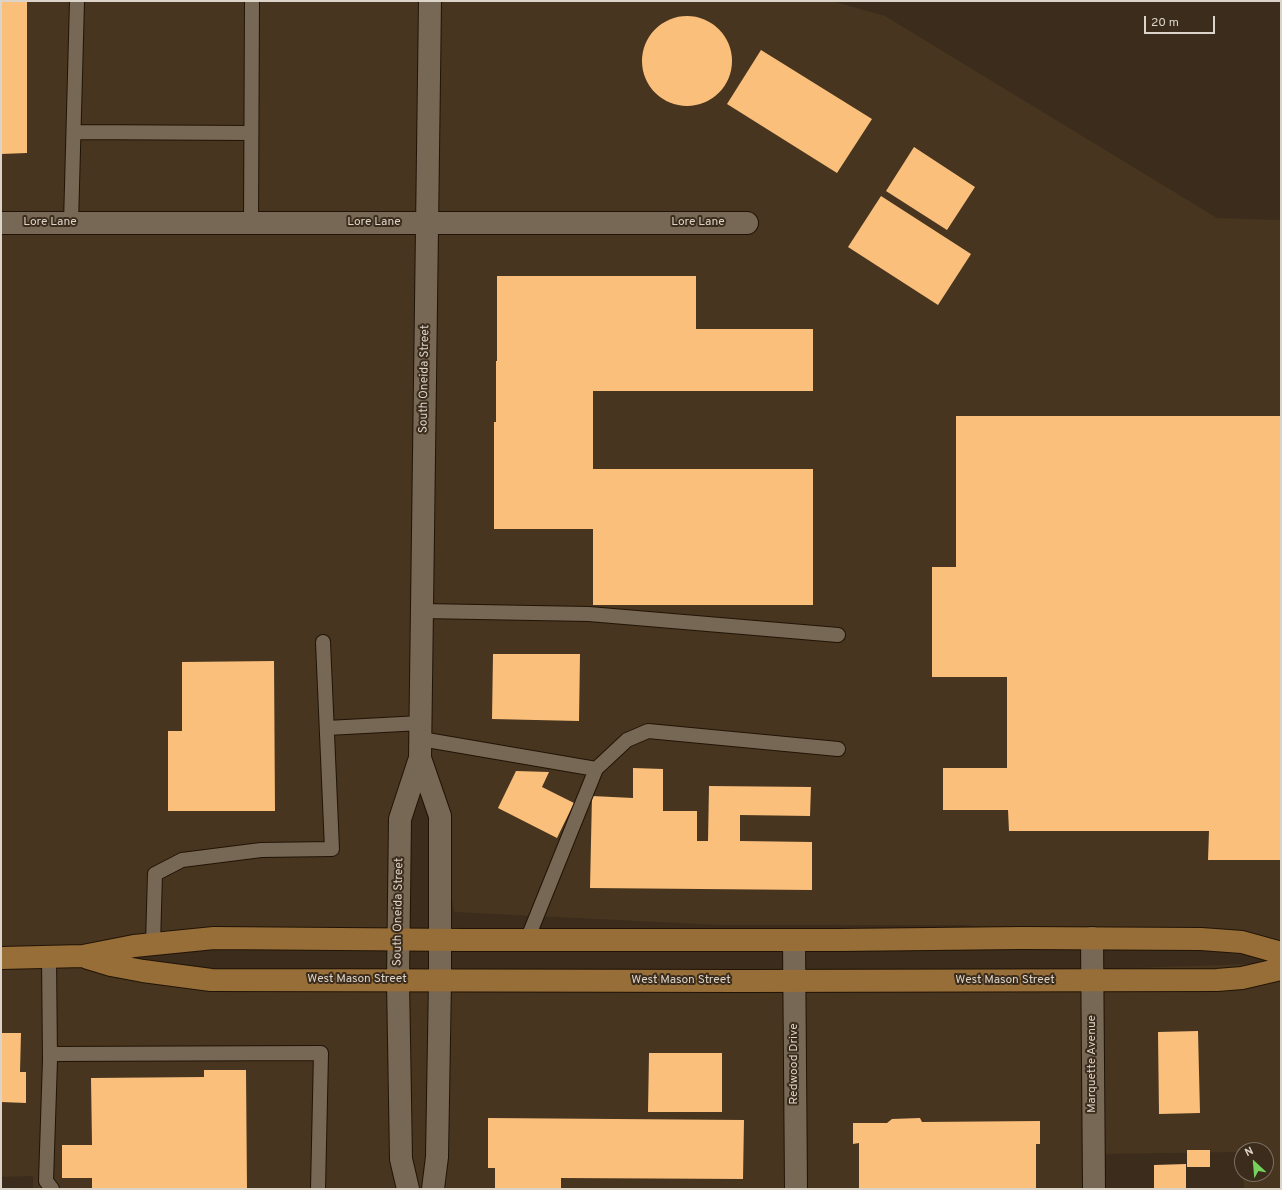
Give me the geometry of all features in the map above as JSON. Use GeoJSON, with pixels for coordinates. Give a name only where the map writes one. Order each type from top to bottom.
{"type":"FeatureCollection","features":[{"type":"Feature","properties":{"kind":"main road","name":"West Mason Street"},"geometry":{"type":"LineString","coordinates":[[1,958],[83,956],[134,946],[214,938],[399,940],[1201,939],[1242,942],[1281,953]]}},
{"type":"Feature","properties":{"kind":"main road","name":"West Mason Street"},"geometry":{"type":"LineString","coordinates":[[83,956],[111,965],[143,972],[211,980],[1217,980],[1242,978],[1281,969]]}},
{"type":"Feature","properties":{"kind":"street","name":"South Oneida Street"},"geometry":{"type":"LineString","coordinates":[[408,1189],[401,1159],[398,980],[400,819],[421,740],[430,1]]}},
{"type":"Feature","properties":{"kind":"street","name":"Lore Lane"},"geometry":{"type":"LineString","coordinates":[[1,223],[747,223]]}},
{"type":"Feature","properties":{"kind":"street","name":"South Oneida Street"},"geometry":{"type":"LineString","coordinates":[[421,740],[440,816],[440,980],[437,1157],[433,1189]]}},
{"type":"Feature","properties":{"kind":"street","name":"Marquette Avenue"},"geometry":{"type":"LineString","coordinates":[[1092,938],[1094,1189]]}},
{"type":"Feature","properties":{"kind":"street","name":"Redwood Drive"},"geometry":{"type":"LineString","coordinates":[[794,940],[796,1189]]}},
{"type":"Feature","properties":{"kind":"lane"},"geometry":{"type":"LineString","coordinates":[[71,223],[77,1]]}},
{"type":"Feature","properties":{"kind":"lane"},"geometry":{"type":"LineString","coordinates":[[251,223],[252,1]]}},
{"type":"Feature","properties":{"kind":"lane"},"geometry":{"type":"LineString","coordinates":[[74,132],[251,133]]}},
{"type":"Feature","properties":{"kind":"lane"},"geometry":{"type":"LineString","coordinates":[[422,611],[589,614],[838,636]]}},
{"type":"Feature","properties":{"kind":"lane"},"geometry":{"type":"LineString","coordinates":[[153,944],[155,874],[182,860],[261,850],[332,849],[323,642]]}},
{"type":"Feature","properties":{"kind":"lane"},"geometry":{"type":"LineString","coordinates":[[327,728],[421,740],[596,769]]}},
{"type":"Feature","properties":{"kind":"lane"},"geometry":{"type":"LineString","coordinates":[[527,940],[596,769],[627,740],[648,731],[838,749]]}},
{"type":"Feature","properties":{"kind":"lane"},"geometry":{"type":"LineString","coordinates":[[49,957],[50,1054],[46,1181],[52,1189]]}},
{"type":"Feature","properties":{"kind":"lane"},"geometry":{"type":"LineString","coordinates":[[50,1054],[321,1053],[318,1189]]}},
{"type":"Feature","properties":{"kind":"shaded area"},"geometry":{"type":"Polygon","coordinates":[[[1,1],[832,1],[885,16],[1217,218],[1281,220],[1281,959],[965,925],[719,925],[454,912],[440,816],[420,759],[400,819],[399,940],[214,938],[84,956],[143,971],[743,981],[1281,963],[1281,1189],[1244,1189],[1244,1182],[1274,1182],[1274,1142],[1234,1142],[1234,1152],[1094,1154],[1094,1189],[33,1189],[33,1176],[1,1177],[1,1]]]}},
{"type":"Feature","properties":{"kind":"building"},"geometry":{"type":"Polygon","coordinates":[[[1,1],[27,1],[27,153],[1,154],[1,1]]]}},
{"type":"Feature","properties":{"kind":"building"},"geometry":{"type":"Polygon","coordinates":[[[687,16],[696,17],[712,24],[724,36],[731,52],[731,70],[724,86],[712,98],[696,105],[687,106],[678,105],[662,98],[650,86],[643,70],[642,61],[643,52],[650,36],[662,24],[678,17],[687,16]]]}},
{"type":"Feature","properties":{"kind":"building"},"geometry":{"type":"Polygon","coordinates":[[[761,50],[872,119],[837,173],[727,104],[761,50]]]}},
{"type":"Feature","properties":{"kind":"building"},"geometry":{"type":"Polygon","coordinates":[[[914,147],[975,187],[947,230],[886,191],[914,147]]]}},
{"type":"Feature","properties":{"kind":"building"},"geometry":{"type":"Polygon","coordinates":[[[881,196],[971,254],[938,305],[848,247],[881,196]]]}},
{"type":"Feature","properties":{"kind":"building"},"geometry":{"type":"Polygon","coordinates":[[[497,276],[696,276],[696,329],[813,329],[813,391],[593,391],[593,469],[813,469],[813,605],[593,605],[593,529],[494,529],[494,422],[496,422],[497,276]]]}},
{"type":"Feature","properties":{"kind":"building"},"geometry":{"type":"Polygon","coordinates":[[[956,416],[1281,416],[1281,860],[1208,860],[1209,831],[1009,831],[1008,810],[943,810],[943,768],[1007,768],[1007,677],[932,677],[932,567],[956,567],[956,416]]]}},
{"type":"Feature","properties":{"kind":"building"},"geometry":{"type":"Polygon","coordinates":[[[493,654],[580,654],[579,721],[492,719],[493,654]]]}},
{"type":"Feature","properties":{"kind":"building"},"geometry":{"type":"Polygon","coordinates":[[[274,661],[275,811],[168,811],[168,731],[182,731],[182,662],[274,661]]]}},
{"type":"Feature","properties":{"kind":"building"},"geometry":{"type":"Polygon","coordinates":[[[633,768],[663,769],[663,811],[697,811],[697,841],[708,841],[709,786],[811,787],[810,816],[740,815],[740,841],[812,842],[812,890],[590,888],[592,796],[633,798],[633,768]]]}},
{"type":"Feature","properties":{"kind":"building"},"geometry":{"type":"Polygon","coordinates":[[[516,771],[549,772],[542,787],[574,803],[557,838],[498,808],[516,771]]]}},
{"type":"Feature","properties":{"kind":"building"},"geometry":{"type":"Polygon","coordinates":[[[1198,1031],[1200,1113],[1159,1114],[1158,1032],[1198,1031]]]}},
{"type":"Feature","properties":{"kind":"building"},"geometry":{"type":"Polygon","coordinates":[[[1,1033],[21,1033],[20,1072],[26,1072],[26,1103],[1,1102],[1,1033]]]}},
{"type":"Feature","properties":{"kind":"building"},"geometry":{"type":"Polygon","coordinates":[[[649,1053],[722,1053],[722,1112],[648,1112],[649,1053]]]}},
{"type":"Feature","properties":{"kind":"building"},"geometry":{"type":"Polygon","coordinates":[[[204,1070],[246,1070],[247,1189],[92,1189],[92,1178],[62,1178],[62,1145],[92,1145],[91,1078],[204,1077],[204,1070]]]}},
{"type":"Feature","properties":{"kind":"building"},"geometry":{"type":"Polygon","coordinates":[[[488,1118],[744,1120],[743,1179],[561,1178],[561,1189],[495,1189],[495,1168],[488,1168],[488,1118]]]}},
{"type":"Feature","properties":{"kind":"building"},"geometry":{"type":"Polygon","coordinates":[[[920,1118],[922,1122],[1040,1121],[1040,1144],[1036,1144],[1036,1189],[859,1189],[859,1143],[853,1144],[853,1123],[887,1123],[892,1119],[920,1118]]]}},
{"type":"Feature","properties":{"kind":"building"},"geometry":{"type":"Polygon","coordinates":[[[1187,1150],[1210,1150],[1210,1167],[1187,1167],[1187,1150]]]}},
{"type":"Feature","properties":{"kind":"building"},"geometry":{"type":"Polygon","coordinates":[[[1186,1164],[1186,1189],[1154,1189],[1154,1165],[1186,1164]]]}}]}
